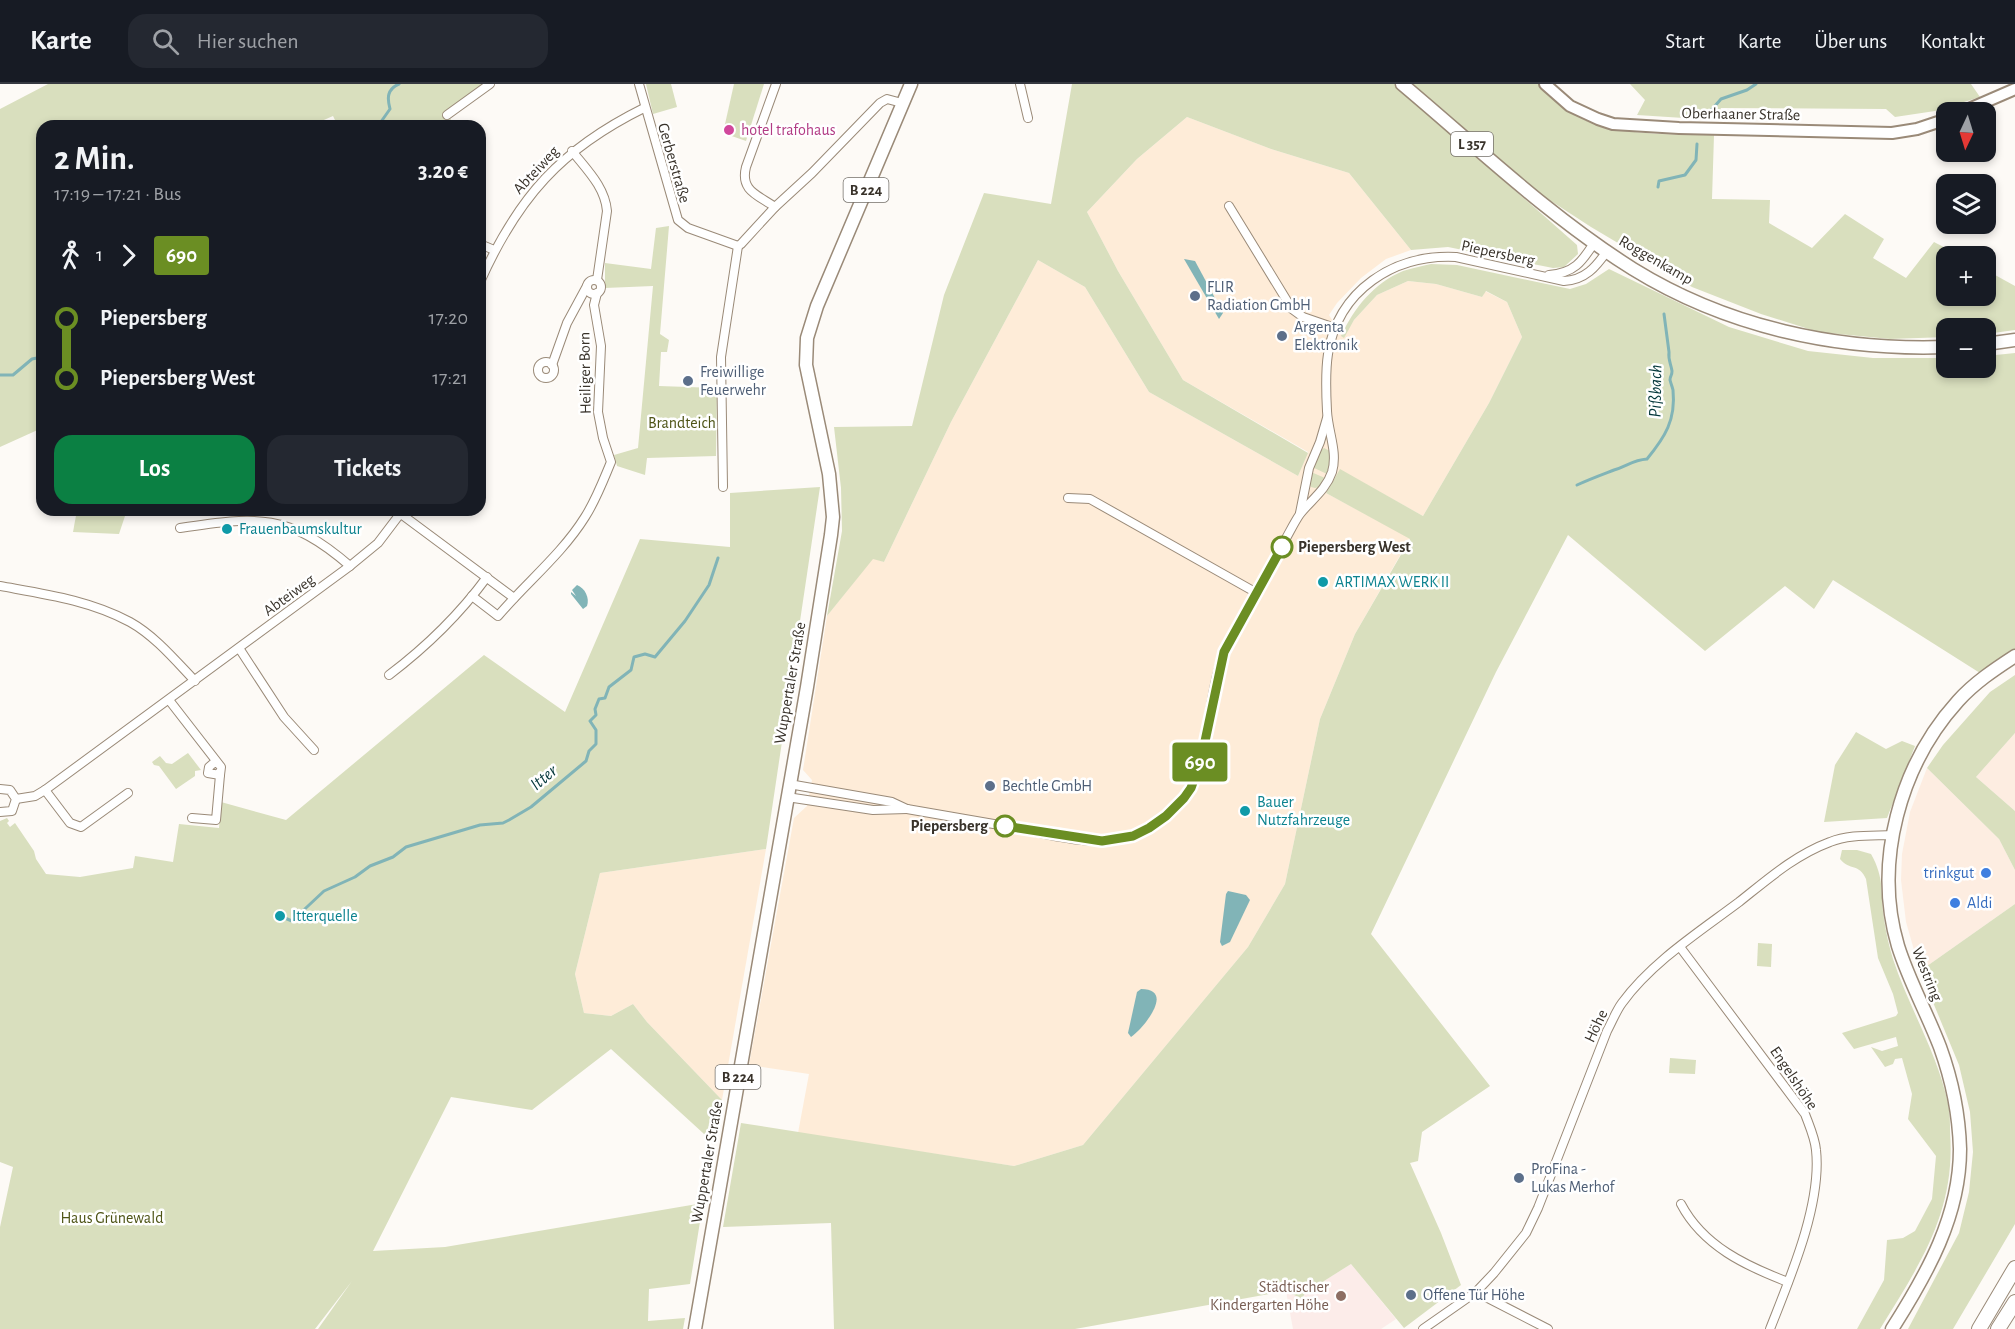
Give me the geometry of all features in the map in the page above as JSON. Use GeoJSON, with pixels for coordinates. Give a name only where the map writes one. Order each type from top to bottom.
{"type":"FeatureCollection","features":[{"type":"Feature","properties":{"kind":"highway"},"geometry":{"type":"LineString","coordinates":[[1979,1329],[2015,1269]]}},
{"type":"Feature","properties":{"kind":"highway"},"geometry":{"type":"LineString","coordinates":[[1998,1329],[2015,1302]]}},
{"type":"Feature","properties":{"kind":"main road","name":"Wuppertaler Straße"},"geometry":{"type":"LineString","coordinates":[[695,1329],[825,576],[832,517],[829,474],[806,365],[807,338],[817,306],[911,84]]}},
{"type":"Feature","properties":{"kind":"main road","name":"Roggenkamp"},"geometry":{"type":"LineString","coordinates":[[1402,84],[1594,243],[1661,284],[1693,300],[1767,327],[1814,338],[1897,348],[1936,346]]}},
{"type":"Feature","properties":{"kind":"main road"},"geometry":{"type":"LineString","coordinates":[[1996,343],[2015,340]]}},
{"type":"Feature","properties":{"kind":"main road","name":"Westring"},"geometry":{"type":"LineString","coordinates":[[1892,1329],[1931,1262],[1952,1211],[1960,1150],[1955,1099],[1948,1071],[1906,970],[1898,944],[1889,890],[1893,835],[1899,808],[1914,766],[1938,726],[1977,682],[2015,656]]}},
{"type":"Feature","properties":{"kind":"street"},"geometry":{"type":"LineString","coordinates":[[447,115],[490,84]]}},
{"type":"Feature","properties":{"kind":"street","name":"Gerberstraße"},"geometry":{"type":"LineString","coordinates":[[639,84],[644,108],[679,222],[702,234],[738,246]]}},
{"type":"Feature","properties":{"kind":"street"},"geometry":{"type":"LineString","coordinates":[[775,207],[750,190],[744,177],[776,84]]}},
{"type":"Feature","properties":{"kind":"street"},"geometry":{"type":"LineString","coordinates":[[1020,84],[1028,118]]}},
{"type":"Feature","properties":{"kind":"street","name":"Oberhaaner Straße"},"geometry":{"type":"LineString","coordinates":[[1545,84],[1557,96],[1582,112],[1613,124],[1679,128],[1892,132],[1917,129],[1936,123]]}},
{"type":"Feature","properties":{"kind":"street"},"geometry":{"type":"LineString","coordinates":[[1985,102],[2015,89]]}},
{"type":"Feature","properties":{"kind":"street"},"geometry":{"type":"LineString","coordinates":[[723,487],[721,357],[738,246],[880,103],[887,99],[902,103]]}},
{"type":"Feature","properties":{"kind":"street","name":"Abteiweg"},"geometry":{"type":"LineString","coordinates":[[486,268],[514,217],[552,169],[572,151],[609,126],[644,108]]}},
{"type":"Feature","properties":{"kind":"street","name":"Heiliger Born"},"geometry":{"type":"LineString","coordinates":[[472,596],[498,616],[570,538],[584,519],[611,462],[598,412],[601,346],[594,305],[601,288],[597,280],[605,233],[606,201],[598,184],[572,151]]}},
{"type":"Feature","properties":{"kind":"street"},"geometry":{"type":"LineString","coordinates":[[1229,206],[1292,309],[1303,317],[1335,328]]}},
{"type":"Feature","properties":{"kind":"street","name":"Piepersberg"},"geometry":{"type":"LineString","coordinates":[[1542,276],[1572,269],[1581,263],[1594,243]]}},
{"type":"Feature","properties":{"kind":"street"},"geometry":{"type":"LineString","coordinates":[[486,247],[494,250]]}},
{"type":"Feature","properties":{"kind":"street","name":"Piepersberg"},"geometry":{"type":"LineString","coordinates":[[787,797],[873,810],[907,809],[1083,839],[1117,839],[1149,828],[1166,816],[1191,788],[1201,760],[1224,652],[1300,514],[1325,486],[1333,469],[1333,446],[1327,415],[1326,365],[1335,328],[1348,304],[1370,282],[1385,272],[1414,260],[1456,256],[1564,281],[1574,281],[1583,277],[1601,261],[1607,251]]}},
{"type":"Feature","properties":{"kind":"street"},"geometry":{"type":"LineString","coordinates":[[597,280],[591,280],[587,286],[589,292],[597,294]]}},
{"type":"Feature","properties":{"kind":"street","name":"Heiliger Born"},"geometry":{"type":"LineString","coordinates":[[552,365],[567,323],[587,286]]}},
{"type":"Feature","properties":{"kind":"street","name":"Piepersberg"},"geometry":{"type":"LineString","coordinates":[[1300,514],[1309,468],[1320,442],[1327,415]]}},
{"type":"Feature","properties":{"kind":"street"},"geometry":{"type":"LineString","coordinates":[[1068,498],[1089,499],[1256,592]]}},
{"type":"Feature","properties":{"kind":"street","name":"Abteiweg"},"geometry":{"type":"LineString","coordinates":[[0,812],[12,811],[16,799],[35,796],[45,790],[350,567],[378,543],[399,516]]}},
{"type":"Feature","properties":{"kind":"street"},"geometry":{"type":"LineString","coordinates":[[407,516],[514,597]]}},
{"type":"Feature","properties":{"kind":"street"},"geometry":{"type":"LineString","coordinates":[[180,528],[240,520],[272,522],[310,536],[350,567]]}},
{"type":"Feature","properties":{"kind":"street"},"geometry":{"type":"LineString","coordinates":[[388,675],[424,647],[487,577]]}},
{"type":"Feature","properties":{"kind":"street"},"geometry":{"type":"LineString","coordinates":[[0,586],[83,602],[131,622],[171,655],[195,681]]}},
{"type":"Feature","properties":{"kind":"street"},"geometry":{"type":"LineString","coordinates":[[239,648],[284,717],[314,750]]}},
{"type":"Feature","properties":{"kind":"street"},"geometry":{"type":"LineString","coordinates":[[170,700],[221,767],[216,820],[192,818]]}},
{"type":"Feature","properties":{"kind":"street"},"geometry":{"type":"LineString","coordinates":[[216,761],[208,767],[208,773],[220,775]]}},
{"type":"Feature","properties":{"kind":"street","name":"Piepersberg"},"geometry":{"type":"LineString","coordinates":[[789,784],[892,802],[907,809]]}},
{"type":"Feature","properties":{"kind":"street"},"geometry":{"type":"LineString","coordinates":[[0,789],[10,790],[16,799]]}},
{"type":"Feature","properties":{"kind":"street"},"geometry":{"type":"LineString","coordinates":[[45,790],[70,823],[81,827],[128,793]]}},
{"type":"Feature","properties":{"kind":"street","name":"Höhe"},"geometry":{"type":"LineString","coordinates":[[1423,1329],[1476,1292],[1520,1241],[1534,1216],[1607,1031],[1622,1004],[1652,970],[1789,862],[1832,841],[1858,836],[1893,835]]}},
{"type":"Feature","properties":{"kind":"street","name":"Engelshöhe"},"geometry":{"type":"LineString","coordinates":[[1680,947],[1797,1102],[1805,1114],[1816,1146],[1816,1186],[1788,1282],[1770,1329]]}},
{"type":"Feature","properties":{"kind":"street"},"geometry":{"type":"LineString","coordinates":[[1681,1204],[1695,1226],[1723,1250],[1752,1267],[1788,1282]]}},
{"type":"Feature","properties":{"kind":"street"},"geometry":{"type":"LineString","coordinates":[[1476,1292],[1548,1329]]}},
{"type":"Feature","properties":{"kind":"shaded area"},"geometry":{"type":"Polygon","coordinates":[[[1187,117],[1271,149],[1349,173],[1411,250],[1386,259],[1361,278],[1337,303],[1329,315],[1343,337],[1354,320],[1377,295],[1408,281],[1436,284],[1482,297],[1485,291],[1507,302],[1522,337],[1489,403],[1423,516],[1340,470],[1326,493],[1410,538],[1355,634],[1320,719],[1285,884],[1248,947],[1083,1145],[1014,1166],[798,1133],[809,1074],[749,1065],[794,818],[807,806],[812,780],[803,770],[827,616],[873,558],[884,562],[951,422],[1038,260],[1085,287],[1149,392],[1298,476],[1308,452],[1183,380],[1118,271],[1087,212],[1137,159],[1187,117]]]}},
{"type":"Feature","properties":{"kind":"shaded area"},"geometry":{"type":"Polygon","coordinates":[[[2015,733],[2015,811],[1976,777],[2015,733]]]}},
{"type":"Feature","properties":{"kind":"shaded area"},"geometry":{"type":"Polygon","coordinates":[[[1927,768],[1999,839],[2015,870],[2015,904],[1920,971],[1906,922],[1901,880],[1902,854],[1910,812],[1927,768]]]}},
{"type":"Feature","properties":{"kind":"shaded area"},"geometry":{"type":"Polygon","coordinates":[[[766,849],[722,1100],[647,1022],[633,1004],[611,1016],[584,1013],[575,974],[600,873],[766,849]]]}},
{"type":"Feature","properties":{"kind":"shaded area","name":"Städtischer Kindergarten Höhe"},"geometry":{"type":"Polygon","coordinates":[[[1351,1264],[1396,1319],[1381,1329],[1293,1329],[1286,1291],[1302,1299],[1305,1293],[1351,1264]]]}},
{"type":"Feature","properties":{"kind":"green space"},"geometry":{"type":"Polygon","coordinates":[[[48,84],[483,84],[446,112],[451,120],[335,120],[333,116],[324,120],[36,120],[36,431],[0,447],[0,109],[48,84]]]}},
{"type":"Feature","properties":{"kind":"green space"},"geometry":{"type":"Polygon","coordinates":[[[646,84],[671,84],[677,107],[653,114],[646,84]]]}},
{"type":"Feature","properties":{"kind":"green space"},"geometry":{"type":"Polygon","coordinates":[[[734,84],[764,84],[746,141],[723,133],[734,84]]]}},
{"type":"Feature","properties":{"kind":"green space"},"geometry":{"type":"Polygon","coordinates":[[[1072,84],[1394,84],[1577,245],[1578,254],[1564,267],[1553,268],[1448,247],[1411,250],[1349,173],[1271,149],[1187,117],[1137,159],[1087,212],[1118,271],[1183,380],[1308,453],[1298,476],[1149,392],[1085,287],[1038,260],[951,422],[884,562],[873,559],[827,616],[842,531],[841,488],[834,427],[912,426],[944,295],[984,193],[1051,204],[1072,84]]]}},
{"type":"Feature","properties":{"kind":"green space"},"geometry":{"type":"Polygon","coordinates":[[[1410,84],[1539,84],[1570,112],[1602,126],[1659,134],[1714,135],[1712,199],[1770,200],[1769,223],[1812,248],[1845,214],[1884,239],[1873,258],[1906,278],[1934,242],[1942,246],[1936,246],[1936,306],[1996,306],[1996,276],[2015,286],[2015,330],[1996,333],[1996,318],[1936,318],[1936,337],[1890,339],[1818,332],[1761,314],[1692,287],[1531,188],[1410,84]]]}},
{"type":"Feature","properties":{"kind":"green space"},"geometry":{"type":"Polygon","coordinates":[[[1630,84],[1971,84],[1980,97],[1964,102],[1936,102],[1936,111],[1895,117],[1886,109],[1721,108],[1715,120],[1637,115],[1645,100],[1630,84]]]}},
{"type":"Feature","properties":{"kind":"green space","name":"Brandteich"},"geometry":{"type":"Polygon","coordinates":[[[669,226],[660,334],[669,340],[667,352],[661,352],[659,386],[717,388],[716,456],[647,458],[645,475],[617,466],[614,455],[638,448],[653,286],[605,288],[605,263],[651,269],[656,228],[669,226]]]}},
{"type":"Feature","properties":{"kind":"green space"},"geometry":{"type":"Polygon","coordinates":[[[1431,264],[1457,265],[1570,289],[1586,284],[1609,269],[1729,327],[1808,351],[1873,358],[1936,358],[1936,378],[1996,378],[1996,355],[2015,353],[2015,652],[1980,673],[1833,580],[1814,609],[1785,586],[1705,651],[1568,535],[1496,672],[1371,934],[1490,1086],[1422,1132],[1418,1161],[1410,1163],[1461,1285],[1404,1328],[1351,1264],[1305,1293],[1302,1299],[1286,1291],[1075,1329],[834,1329],[831,1223],[723,1227],[741,1123],[1014,1166],[1083,1145],[1248,947],[1285,884],[1320,719],[1355,634],[1410,539],[1326,493],[1340,469],[1423,516],[1489,403],[1522,337],[1507,302],[1486,291],[1482,297],[1436,284],[1408,281],[1377,295],[1354,320],[1344,338],[1341,336],[1359,306],[1374,289],[1403,271],[1431,264]]]}},
{"type":"Feature","properties":{"kind":"green space"},"geometry":{"type":"Polygon","coordinates":[[[1324,448],[1330,451],[1331,458],[1327,474],[1312,467],[1318,453],[1324,448]]]}},
{"type":"Feature","properties":{"kind":"green space"},"geometry":{"type":"Polygon","coordinates":[[[1311,472],[1325,478],[1319,487],[1311,487],[1309,483],[1311,472]]]}},
{"type":"Feature","properties":{"kind":"green space","name":"Haus Grünewald"},"geometry":{"type":"Polygon","coordinates":[[[820,487],[766,849],[600,873],[575,974],[584,1013],[611,1016],[633,1004],[647,1022],[722,1100],[715,1144],[611,1049],[532,1110],[451,1097],[373,1251],[445,1247],[703,1203],[690,1284],[649,1289],[648,1321],[685,1318],[683,1329],[318,1329],[352,1281],[315,1329],[0,1329],[0,1227],[13,1167],[0,1162],[0,821],[7,818],[10,827],[15,823],[46,874],[80,877],[133,868],[135,856],[173,862],[179,824],[219,828],[221,802],[286,820],[484,655],[565,712],[640,539],[730,547],[730,493],[820,487]]]}},
{"type":"Feature","properties":{"kind":"green space"},"geometry":{"type":"Polygon","coordinates":[[[76,516],[125,516],[119,534],[73,532],[76,516]]]}},
{"type":"Feature","properties":{"kind":"green space"},"geometry":{"type":"Polygon","coordinates":[[[2015,675],[2015,733],[1976,777],[2015,811],[2015,870],[1999,839],[1927,768],[1943,745],[1990,692],[2015,675]]]}},
{"type":"Feature","properties":{"kind":"green space"},"geometry":{"type":"Polygon","coordinates":[[[1856,732],[1886,749],[1902,741],[1915,746],[1887,818],[1824,822],[1835,765],[1856,732]]]}},
{"type":"Feature","properties":{"kind":"green space"},"geometry":{"type":"Polygon","coordinates":[[[188,753],[201,770],[195,771],[195,776],[176,789],[159,766],[152,762],[160,756],[166,763],[172,764],[188,753]]]}},
{"type":"Feature","properties":{"kind":"green space"},"geometry":{"type":"Polygon","coordinates":[[[1842,850],[1857,850],[1871,854],[1875,863],[1880,878],[1884,919],[1892,954],[1937,1067],[1950,1114],[1950,1161],[1941,1212],[1921,1259],[1880,1329],[1857,1329],[1884,1280],[1887,1240],[1903,1238],[1915,1231],[1932,1199],[1936,1156],[1908,1119],[1912,1094],[1902,1058],[1895,1059],[1893,1064],[1885,1067],[1871,1047],[1882,1051],[1898,1046],[1896,1037],[1854,1049],[1842,1033],[1896,1016],[1898,1013],[1878,958],[1866,879],[1860,871],[1840,859],[1842,850]]]}},
{"type":"Feature","properties":{"kind":"green space"},"geometry":{"type":"Polygon","coordinates":[[[2015,904],[2015,1224],[1953,1329],[1908,1329],[1959,1233],[1969,1192],[1973,1152],[1970,1112],[1959,1065],[1920,971],[2015,904]]]}},
{"type":"Feature","properties":{"kind":"green space"},"geometry":{"type":"Polygon","coordinates":[[[1758,943],[1772,944],[1771,967],[1757,966],[1758,943]]]}},
{"type":"Feature","properties":{"kind":"green space"},"geometry":{"type":"Polygon","coordinates":[[[1670,1058],[1696,1060],[1695,1074],[1669,1073],[1670,1058]]]}},
{"type":"Feature","properties":{"kind":"water"},"geometry":{"type":"Polygon","coordinates":[[[1184,259],[1195,261],[1223,313],[1219,319],[1184,259]]]}},
{"type":"Feature","properties":{"kind":"water"},"geometry":{"type":"Polygon","coordinates":[[[577,585],[582,588],[587,597],[587,606],[583,609],[571,594],[571,592],[576,596],[572,590],[577,585]]]}},
{"type":"Feature","properties":{"kind":"water"},"geometry":{"type":"Polygon","coordinates":[[[1228,891],[1246,895],[1250,900],[1230,942],[1222,946],[1220,942],[1228,891]]]}},
{"type":"Feature","properties":{"kind":"water"},"geometry":{"type":"Polygon","coordinates":[[[1141,989],[1151,991],[1156,995],[1156,1002],[1149,1018],[1131,1037],[1128,1033],[1137,992],[1141,989]]]}},
{"type":"Feature","properties":{"kind":"waterway"},"geometry":{"type":"LineString","coordinates":[[382,120],[390,109],[388,98],[390,91],[399,84]]}},
{"type":"Feature","properties":{"kind":"waterway","name":"Pißbach"},"geometry":{"type":"LineString","coordinates":[[1707,115],[1721,99],[1747,90],[1756,84]]}},
{"type":"Feature","properties":{"kind":"waterway","name":"Pißbach"},"geometry":{"type":"LineString","coordinates":[[1658,187],[1659,181],[1685,175],[1696,160],[1697,144]]}},
{"type":"Feature","properties":{"kind":"waterway","name":"Pißbach"},"geometry":{"type":"LineString","coordinates":[[1577,485],[1647,459],[1668,428],[1673,410],[1673,390],[1670,380],[1672,371],[1664,314]]}},
{"type":"Feature","properties":{"kind":"waterway"},"geometry":{"type":"LineString","coordinates":[[0,375],[13,375],[36,358]]}},
{"type":"Feature","properties":{"kind":"waterway","name":"Itter"},"geometry":{"type":"LineString","coordinates":[[280,916],[292,921],[324,891],[355,877],[370,866],[393,857],[406,847],[480,825],[503,823],[531,807],[586,761],[589,751],[596,744],[596,730],[590,721],[596,715],[595,709],[599,699],[605,698],[609,687],[631,670],[634,657],[645,654],[655,657],[685,621],[709,585],[718,558]]}},
{"type":"Feature","properties":{"kind":"bus line","name":"690"},"geometry":{"type":"LineString","coordinates":[[1005,826],[1083,839],[1102,841],[1117,839],[1133,836],[1149,828],[1166,816],[1184,798],[1191,788],[1201,760],[1224,652],[1282,547]]}},
{"type":"Feature","properties":{"kind":"place","name":"hotel trafohaus"},"geometry":{"type":"Point","coordinates":[729,130]}},
{"type":"Feature","properties":{"kind":"place","name":"FLIR Radiation GmbH"},"geometry":{"type":"Point","coordinates":[1195,296]}},
{"type":"Feature","properties":{"kind":"place","name":"Argenta Elektronik"},"geometry":{"type":"Point","coordinates":[1282,336]}},
{"type":"Feature","properties":{"kind":"place","name":"Freiwillige Feuerwehr"},"geometry":{"type":"Point","coordinates":[688,381]}},
{"type":"Feature","properties":{"kind":"place","name":"Frauenbaumskultur"},"geometry":{"type":"Point","coordinates":[227,529]}},
{"type":"Feature","properties":{"kind":"place","name":"Piepersberg West"},"geometry":{"type":"Point","coordinates":[1282,547]}},
{"type":"Feature","properties":{"kind":"place","name":"ARTIMAX WERK II"},"geometry":{"type":"Point","coordinates":[1323,582]}},
{"type":"Feature","properties":{"kind":"place","name":"Bechtle GmbH"},"geometry":{"type":"Point","coordinates":[990,786]}},
{"type":"Feature","properties":{"kind":"place","name":"Bauer Nutzfahrzeuge"},"geometry":{"type":"Point","coordinates":[1245,811]}},
{"type":"Feature","properties":{"kind":"place","name":"Piepersberg"},"geometry":{"type":"Point","coordinates":[1005,826]}},
{"type":"Feature","properties":{"kind":"place","name":"trinkgut"},"geometry":{"type":"Point","coordinates":[1986,873]}},
{"type":"Feature","properties":{"kind":"place","name":"Aldi"},"geometry":{"type":"Point","coordinates":[1955,903]}},
{"type":"Feature","properties":{"kind":"place","name":"Itterquelle"},"geometry":{"type":"Point","coordinates":[280,916]}},
{"type":"Feature","properties":{"kind":"place","name":"ProFina - Lukas Merhof"},"geometry":{"type":"Point","coordinates":[1519,1178]}},
{"type":"Feature","properties":{"kind":"place","name":"Offene Tür Höhe"},"geometry":{"type":"Point","coordinates":[1411,1295]}},
{"type":"Feature","properties":{"kind":"place","name":"Städtischer Kindergarten Höhe"},"geometry":{"type":"Point","coordinates":[1341,1296]}}]}
